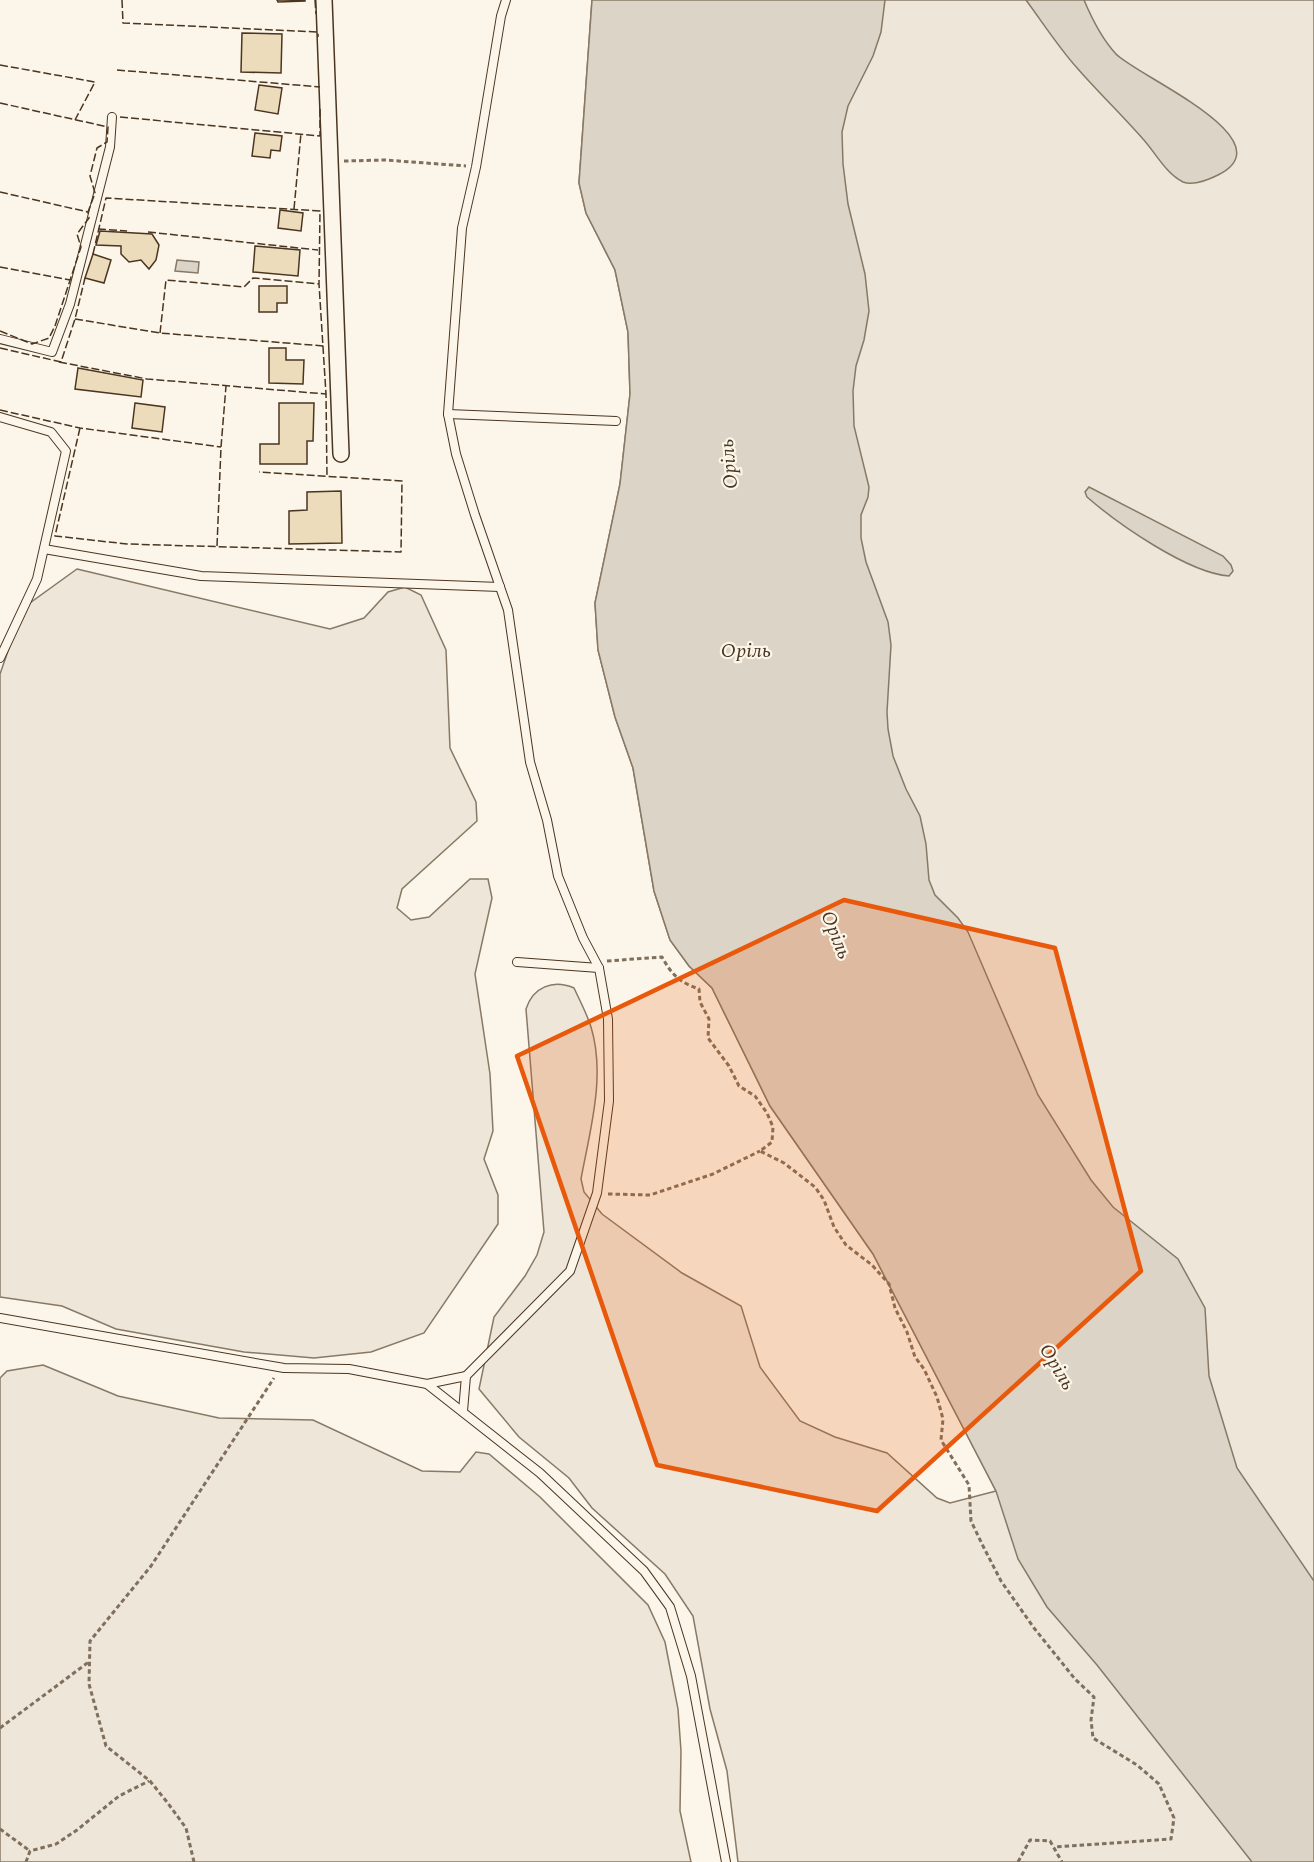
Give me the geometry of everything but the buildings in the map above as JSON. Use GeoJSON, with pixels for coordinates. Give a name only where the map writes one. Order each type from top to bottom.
{"type":"FeatureCollection","features":[{"type":"Feature","properties":{"kind":"street"},"geometry":{"type":"LineString","coordinates":[[324,0],[341,454]]}},
{"type":"Feature","properties":{"kind":"lane"},"geometry":{"type":"LineString","coordinates":[[0,1318],[284,1368],[350,1369],[427,1383],[466,1376],[570,1271],[597,1193],[609,1101],[608,1019],[598,965],[583,938],[558,876],[547,820],[530,762],[508,610],[456,454],[448,414],[462,228],[476,167],[501,15],[506,0]]}},
{"type":"Feature","properties":{"kind":"lane"},"geometry":{"type":"LineString","coordinates":[[0,339],[52,352],[70,304],[110,147],[112,117]]}},
{"type":"Feature","properties":{"kind":"lane"},"geometry":{"type":"LineString","coordinates":[[448,414],[616,421]]}},
{"type":"Feature","properties":{"kind":"lane"},"geometry":{"type":"LineString","coordinates":[[0,417],[51,432],[66,452],[37,579],[0,657]]}},
{"type":"Feature","properties":{"kind":"lane"},"geometry":{"type":"LineString","coordinates":[[44,549],[201,576],[500,587]]}},
{"type":"Feature","properties":{"kind":"lane"},"geometry":{"type":"LineString","coordinates":[[517,962],[598,965]]}},
{"type":"Feature","properties":{"kind":"lane"},"geometry":{"type":"LineString","coordinates":[[463,1411],[466,1376]]}},
{"type":"Feature","properties":{"kind":"lane"},"geometry":{"type":"LineString","coordinates":[[427,1383],[540,1473],[644,1571],[670,1607],[691,1676],[726,1862]]}},
{"type":"Feature","properties":{"kind":"path"},"geometry":{"type":"LineString","coordinates":[[330,162],[385,160],[476,167]]}},
{"type":"Feature","properties":{"kind":"path"},"geometry":{"type":"LineString","coordinates":[[597,1193],[650,1195],[713,1174],[760,1151],[772,1142],[773,1127],[767,1113],[755,1096],[739,1086],[729,1066],[708,1038],[709,1020],[700,1002],[699,989],[684,984],[670,971],[662,957],[598,965]]}},
{"type":"Feature","properties":{"kind":"path"},"geometry":{"type":"LineString","coordinates":[[760,1151],[784,1163],[815,1187],[824,1200],[834,1227],[846,1245],[872,1265],[889,1284],[895,1308],[907,1332],[915,1357],[924,1369],[937,1397],[943,1419],[941,1440],[969,1485],[971,1521],[1001,1581],[1035,1629],[1094,1697],[1090,1720],[1093,1738],[1137,1765],[1159,1784],[1174,1818],[1171,1839],[1054,1847]]}},
{"type":"Feature","properties":{"kind":"path"},"geometry":{"type":"LineString","coordinates":[[194,1862],[186,1828],[150,1781],[106,1746],[89,1684],[90,1641],[151,1566],[238,1431],[265,1395],[270,1382],[284,1368]]}},
{"type":"Feature","properties":{"kind":"path"},"geometry":{"type":"LineString","coordinates":[[0,1728],[90,1661]]}},
{"type":"Feature","properties":{"kind":"path"},"geometry":{"type":"LineString","coordinates":[[30,1851],[56,1844],[119,1796],[150,1781]]}},
{"type":"Feature","properties":{"kind":"path"},"geometry":{"type":"LineString","coordinates":[[0,1828],[30,1851]]}},
{"type":"Feature","properties":{"kind":"path"},"geometry":{"type":"LineString","coordinates":[[1018,1862],[1030,1840],[1050,1841],[1062,1862]]}},
{"type":"Feature","properties":{"kind":"path"},"geometry":{"type":"LineString","coordinates":[[26,1862],[30,1851]]}},
{"type":"Feature","properties":{"kind":"highlighted area"},"geometry":{"type":"Polygon","coordinates":[[[844,900],[1055,948],[1141,1271],[877,1511],[657,1465],[517,1056],[844,900]]]}},
{"type":"Feature","properties":{"kind":"shaded area"},"geometry":{"type":"Polygon","coordinates":[[[592,0],[1314,0],[1314,1862],[738,1862],[727,1771],[710,1709],[693,1616],[665,1574],[592,1508],[569,1478],[519,1437],[479,1389],[494,1317],[525,1276],[537,1255],[544,1232],[526,1009],[529,1001],[539,990],[551,985],[566,985],[574,988],[589,1022],[595,1046],[597,1084],[595,1103],[581,1179],[584,1192],[602,1214],[682,1273],[741,1306],[760,1367],[800,1421],[835,1437],[887,1453],[937,1498],[950,1503],[996,1491],[873,1254],[770,1106],[712,988],[689,966],[670,940],[654,891],[633,768],[615,717],[598,650],[595,603],[620,484],[630,394],[628,332],[615,270],[586,213],[579,183],[592,0]]]}},
{"type":"Feature","properties":{"kind":"shaded area"},"geometry":{"type":"Polygon","coordinates":[[[77,569],[330,629],[364,618],[388,592],[405,587],[421,595],[446,650],[450,748],[476,802],[477,821],[402,889],[397,908],[411,920],[429,917],[470,879],[488,879],[492,898],[475,974],[490,1074],[493,1131],[484,1159],[498,1195],[498,1224],[424,1333],[371,1352],[314,1358],[244,1352],[116,1329],[62,1306],[0,1297],[0,674],[23,608],[77,569]]]}},
{"type":"Feature","properties":{"kind":"shaded area"},"geometry":{"type":"Polygon","coordinates":[[[43,1365],[118,1396],[219,1418],[313,1420],[422,1471],[460,1472],[476,1452],[489,1454],[540,1497],[648,1605],[665,1642],[678,1709],[681,1751],[680,1811],[691,1862],[0,1862],[0,1378],[7,1371],[43,1365]]]}},
{"type":"Feature","properties":{"kind":"water","name":"Орiль"},"geometry":{"type":"Polygon","coordinates":[[[592,0],[885,0],[881,32],[873,56],[848,106],[842,132],[848,204],[865,274],[869,311],[864,340],[856,366],[853,391],[854,426],[869,487],[861,515],[861,538],[866,562],[888,622],[891,645],[887,712],[893,756],[920,816],[926,844],[929,880],[935,895],[958,918],[968,932],[1038,1095],[1091,1180],[1113,1207],[1178,1259],[1205,1308],[1209,1376],[1237,1468],[1314,1581],[1314,1862],[1252,1862],[1097,1665],[1047,1607],[1018,1559],[996,1491],[873,1254],[770,1106],[712,988],[689,966],[670,940],[654,891],[633,768],[615,717],[598,650],[595,603],[620,484],[630,394],[628,332],[615,270],[586,213],[579,183],[592,0]]]}},
{"type":"Feature","properties":{"kind":"water"},"geometry":{"type":"Polygon","coordinates":[[[1026,0],[1084,0],[1106,42],[1116,54],[1202,110],[1222,127],[1235,144],[1235,161],[1218,175],[1201,182],[1187,183],[1177,178],[1071,61],[1026,0]]]}},
{"type":"Feature","properties":{"kind":"water"},"geometry":{"type":"Polygon","coordinates":[[[177,260],[199,262],[198,273],[175,271],[177,260]]]}},
{"type":"Feature","properties":{"kind":"water"},"geometry":{"type":"Polygon","coordinates":[[[1089,487],[1223,556],[1233,571],[1229,576],[1212,573],[1154,546],[1087,497],[1085,492],[1089,487]]]}},
{"type":"Feature","properties":{"kind":"fence"},"geometry":{"type":"LineString","coordinates":[[122,0],[123,23],[318,32],[318,37]]}},
{"type":"Feature","properties":{"kind":"fence"},"geometry":{"type":"LineString","coordinates":[[315,0],[316,14]]}},
{"type":"Feature","properties":{"kind":"fence"},"geometry":{"type":"LineString","coordinates":[[0,65],[95,82],[75,120]]}},
{"type":"Feature","properties":{"kind":"fence"},"geometry":{"type":"LineString","coordinates":[[117,70],[320,87]]}},
{"type":"Feature","properties":{"kind":"fence"},"geometry":{"type":"LineString","coordinates":[[0,103],[108,127],[107,142],[97,148],[90,176],[95,193],[88,212],[89,218],[77,234],[81,247],[49,338],[32,344],[0,331]]}},
{"type":"Feature","properties":{"kind":"fence"},"geometry":{"type":"LineString","coordinates":[[120,117],[320,136],[320,106]]}},
{"type":"Feature","properties":{"kind":"fence"},"geometry":{"type":"LineString","coordinates":[[294,209],[301,133]]}},
{"type":"Feature","properties":{"kind":"fence"},"geometry":{"type":"LineString","coordinates":[[0,192],[88,212]]}},
{"type":"Feature","properties":{"kind":"fence"},"geometry":{"type":"LineString","coordinates":[[93,254],[106,198],[320,211],[319,284],[326,394],[327,477]]}},
{"type":"Feature","properties":{"kind":"fence"},"geometry":{"type":"LineString","coordinates":[[98,229],[127,231]]}},
{"type":"Feature","properties":{"kind":"fence"},"geometry":{"type":"LineString","coordinates":[[148,232],[318,250]]}},
{"type":"Feature","properties":{"kind":"fence"},"geometry":{"type":"LineString","coordinates":[[0,267],[70,280]]}},
{"type":"Feature","properties":{"kind":"fence"},"geometry":{"type":"LineString","coordinates":[[0,348],[61,362],[85,278]]}},
{"type":"Feature","properties":{"kind":"fence"},"geometry":{"type":"LineString","coordinates":[[160,333],[166,280],[244,287],[253,278],[319,284]]}},
{"type":"Feature","properties":{"kind":"fence"},"geometry":{"type":"LineString","coordinates":[[75,319],[160,333],[324,346]]}},
{"type":"Feature","properties":{"kind":"fence"},"geometry":{"type":"LineString","coordinates":[[59,362],[147,379],[326,394]]}},
{"type":"Feature","properties":{"kind":"fence"},"geometry":{"type":"LineString","coordinates":[[217,546],[226,386]]}},
{"type":"Feature","properties":{"kind":"fence"},"geometry":{"type":"LineString","coordinates":[[0,410],[80,428],[221,447]]}},
{"type":"Feature","properties":{"kind":"fence"},"geometry":{"type":"LineString","coordinates":[[80,428],[55,536],[127,544],[401,552],[402,481],[259,472]]}},
{"type":"Feature","properties":{"kind":"water label","name":"Оріль"},"geometry":{"type":"Point","coordinates":[729,464]}},
{"type":"Feature","properties":{"kind":"water label","name":"Оріль"},"geometry":{"type":"Point","coordinates":[836,935]}},
{"type":"Feature","properties":{"kind":"water label","name":"Оріль"},"geometry":{"type":"Point","coordinates":[1057,1367]}}]}
